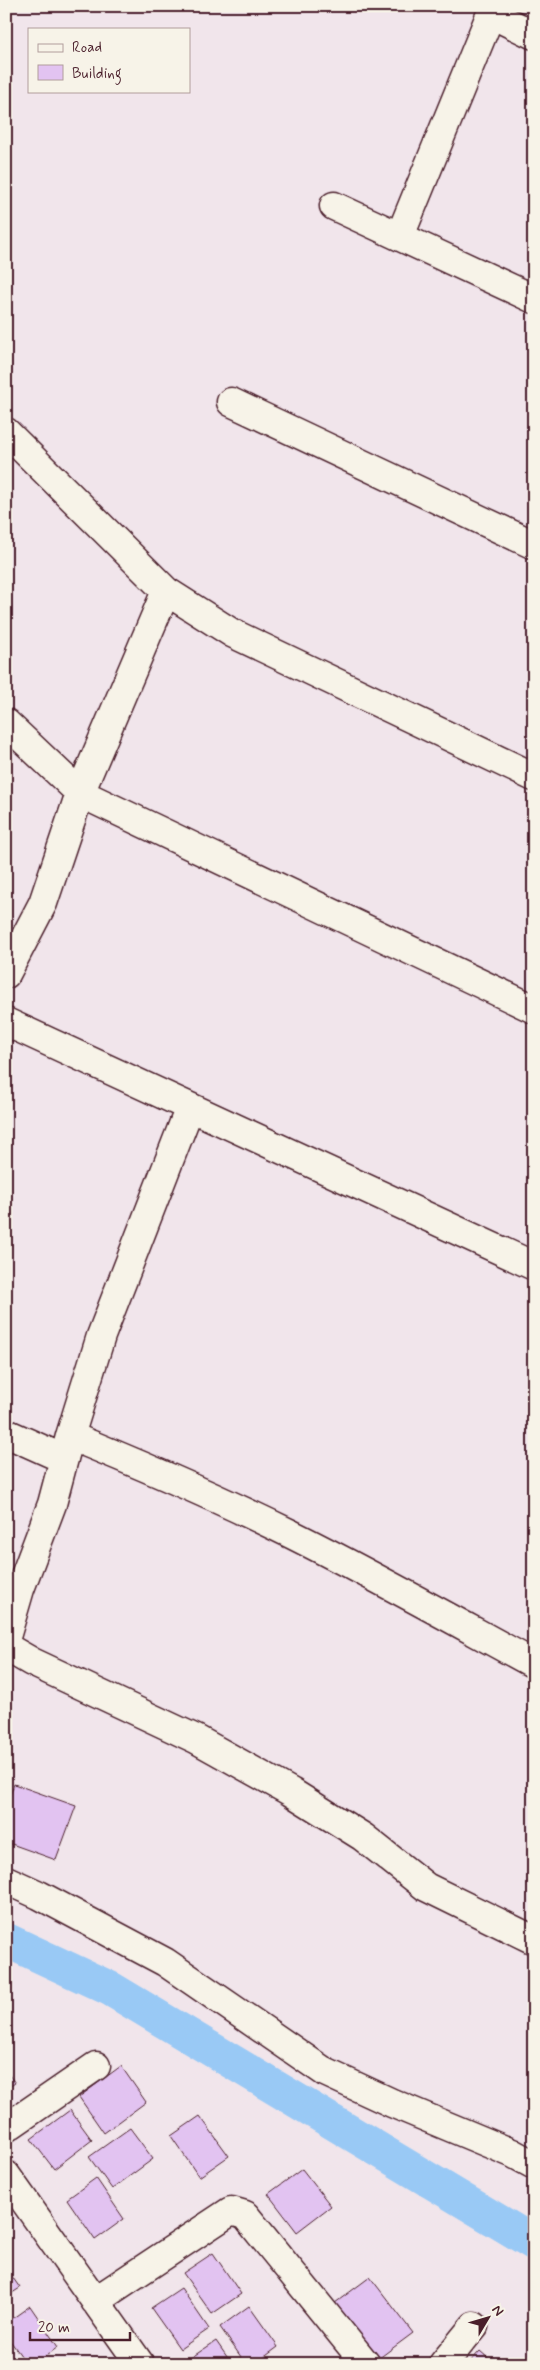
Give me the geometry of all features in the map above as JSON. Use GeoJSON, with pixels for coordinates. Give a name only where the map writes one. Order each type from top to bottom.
{"type":"FeatureCollection","features":[{"type":"Feature","properties":{"kind":"street"},"geometry":{"type":"LineString","coordinates":[[400,236],[493,10],[534,35]]}},
{"type":"Feature","properties":{"kind":"street"},"geometry":{"type":"LineString","coordinates":[[334,206],[534,299]]}},
{"type":"Feature","properties":{"kind":"street"},"geometry":{"type":"LineString","coordinates":[[231,402],[534,545]]}},
{"type":"Feature","properties":{"kind":"street"},"geometry":{"type":"LineString","coordinates":[[6,432],[166,591],[232,633],[534,777]]}},
{"type":"Feature","properties":{"kind":"street"},"geometry":{"type":"LineString","coordinates":[[6,974],[43,903],[80,793],[166,591]]}},
{"type":"Feature","properties":{"kind":"street"},"geometry":{"type":"LineString","coordinates":[[6,723],[80,793],[534,1009]]}},
{"type":"Feature","properties":{"kind":"street"},"geometry":{"type":"LineString","coordinates":[[6,1022],[534,1266]]}},
{"type":"Feature","properties":{"kind":"street"},"geometry":{"type":"LineString","coordinates":[[6,1637],[20,1589],[52,1504],[67,1447],[102,1336],[190,1107]]}},
{"type":"Feature","properties":{"kind":"street"},"geometry":{"type":"LineString","coordinates":[[6,1433],[67,1447],[157,1472],[290,1534],[402,1591],[534,1664]]}},
{"type":"Feature","properties":{"kind":"street"},"geometry":{"type":"LineString","coordinates":[[6,1647],[32,1662],[196,1739],[291,1792],[363,1837],[426,1887],[534,1940]]}},
{"type":"Feature","properties":{"kind":"street"},"geometry":{"type":"LineString","coordinates":[[6,1880],[40,1895],[165,1962],[325,2072],[392,2103],[512,2153],[534,2165]]}},
{"type":"Feature","properties":{"kind":"street"},"geometry":{"type":"LineString","coordinates":[[6,2128],[96,2066]]}},
{"type":"Feature","properties":{"kind":"street"},"geometry":{"type":"LineString","coordinates":[[6,2175],[140,2364]]}},
{"type":"Feature","properties":{"kind":"street"},"geometry":{"type":"LineString","coordinates":[[95,2301],[231,2211],[245,2215],[366,2364]]}},
{"type":"Feature","properties":{"kind":"street"},"geometry":{"type":"LineString","coordinates":[[443,2364],[474,2326]]}},
{"type":"Feature","properties":{"kind":"building"},"geometry":{"type":"Polygon","coordinates":[[[14,1784],[76,1806],[56,1860],[6,1842],[6,1807],[14,1784]]]}},
{"type":"Feature","properties":{"kind":"building"},"geometry":{"type":"Polygon","coordinates":[[[121,2066],[146,2102],[104,2133],[79,2097],[121,2066]]]}},
{"type":"Feature","properties":{"kind":"building"},"geometry":{"type":"Polygon","coordinates":[[[6,2071],[15,2083],[6,2089],[6,2071]]]}},
{"type":"Feature","properties":{"kind":"building"},"geometry":{"type":"Polygon","coordinates":[[[70,2110],[92,2140],[54,2169],[31,2139],[70,2110]]]}},
{"type":"Feature","properties":{"kind":"building"},"geometry":{"type":"Polygon","coordinates":[[[200,2116],[229,2156],[199,2177],[171,2136],[200,2116]]]}},
{"type":"Feature","properties":{"kind":"building"},"geometry":{"type":"Polygon","coordinates":[[[130,2128],[153,2159],[112,2189],[89,2157],[130,2128]]]}},
{"type":"Feature","properties":{"kind":"building"},"geometry":{"type":"Polygon","coordinates":[[[302,2169],[331,2206],[297,2232],[268,2194],[302,2169]]]}},
{"type":"Feature","properties":{"kind":"building"},"geometry":{"type":"Polygon","coordinates":[[[96,2178],[124,2219],[95,2240],[67,2199],[96,2178]]]}},
{"type":"Feature","properties":{"kind":"building"},"geometry":{"type":"Polygon","coordinates":[[[213,2253],[241,2294],[212,2314],[183,2273],[213,2253]]]}},
{"type":"Feature","properties":{"kind":"building"},"geometry":{"type":"Polygon","coordinates":[[[6,2268],[20,2288],[6,2297],[6,2268]]]}},
{"type":"Feature","properties":{"kind":"building"},"geometry":{"type":"Polygon","coordinates":[[[370,2277],[413,2333],[378,2359],[335,2303],[370,2277]]]}},
{"type":"Feature","properties":{"kind":"building"},"geometry":{"type":"Polygon","coordinates":[[[181,2288],[209,2329],[180,2349],[151,2308],[181,2288]]]}},
{"type":"Feature","properties":{"kind":"building"},"geometry":{"type":"Polygon","coordinates":[[[30,2306],[58,2347],[35,2364],[27,2364],[6,2335],[6,2323],[30,2306]]]}},
{"type":"Feature","properties":{"kind":"building"},"geometry":{"type":"Polygon","coordinates":[[[249,2306],[278,2347],[255,2364],[246,2364],[220,2327],[249,2306]]]}},
{"type":"Feature","properties":{"kind":"building"},"geometry":{"type":"Polygon","coordinates":[[[216,2341],[232,2364],[188,2364],[186,2361],[216,2341]]]}},
{"type":"Feature","properties":{"kind":"building"},"geometry":{"type":"Polygon","coordinates":[[[480,2351],[495,2364],[468,2364],[480,2351]]]}},
{"type":"Feature","properties":{"kind":"waterway"},"geometry":{"type":"LineString","coordinates":[[6,1940],[111,1989],[534,2243]]}}]}
